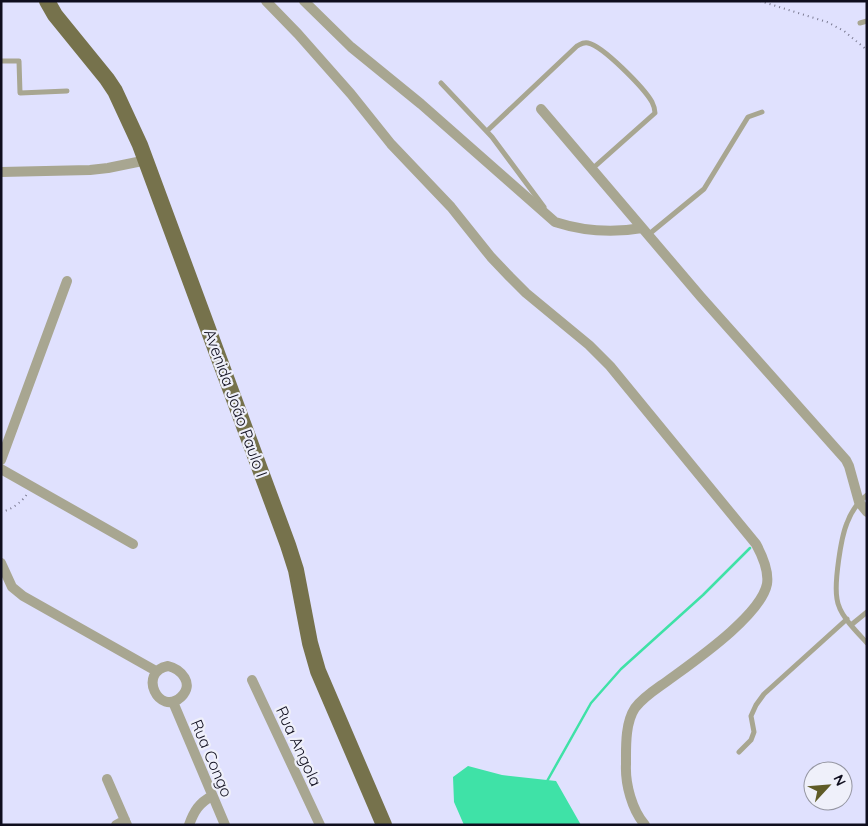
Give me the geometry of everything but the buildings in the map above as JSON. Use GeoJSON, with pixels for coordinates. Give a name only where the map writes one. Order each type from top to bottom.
{"type":"FeatureCollection","features":[{"type":"Feature","properties":{"kind":"main road","name":"Avenida João Paulo I"},"geometry":{"type":"LineString","coordinates":[[47,1],[55,15],[107,79],[115,92],[146,160],[288,545],[296,570],[310,644],[318,671],[384,825]]}},
{"type":"Feature","properties":{"kind":"street"},"geometry":{"type":"LineString","coordinates":[[266,1],[338,79],[391,144],[451,207],[491,257],[526,293],[589,345],[610,366],[756,544],[761,553],[767,582],[764,593],[756,606],[699,657],[647,696],[634,709],[626,740],[625,776],[633,804],[645,825]]}},
{"type":"Feature","properties":{"kind":"street"},"geometry":{"type":"LineString","coordinates":[[304,1],[352,46],[555,222],[567,226],[621,232],[645,232]]}},
{"type":"Feature","properties":{"kind":"street"},"geometry":{"type":"LineString","coordinates":[[541,110],[645,232],[846,460],[863,498],[867,512]]}},
{"type":"Feature","properties":{"kind":"street"},"geometry":{"type":"LineString","coordinates":[[1,172],[90,170],[146,160]]}},
{"type":"Feature","properties":{"kind":"street"},"geometry":{"type":"LineString","coordinates":[[1,460],[67,281]]}},
{"type":"Feature","properties":{"kind":"street"},"geometry":{"type":"LineString","coordinates":[[1,469],[133,544]]}},
{"type":"Feature","properties":{"kind":"street"},"geometry":{"type":"LineString","coordinates":[[1,562],[12,587],[22,596],[156,671]]}},
{"type":"Feature","properties":{"kind":"street"},"geometry":{"type":"LineString","coordinates":[[168,666],[177,668],[184,674],[187,682],[186,690],[181,697],[173,702],[165,702],[158,698],[154,689],[153,678],[156,671],[161,667],[168,666]]}},
{"type":"Feature","properties":{"kind":"street","name":"Rua Angola"},"geometry":{"type":"LineString","coordinates":[[252,680],[320,825]]}},
{"type":"Feature","properties":{"kind":"street","name":"Rua Congo"},"geometry":{"type":"LineString","coordinates":[[173,702],[225,825]]}},
{"type":"Feature","properties":{"kind":"street"},"geometry":{"type":"LineString","coordinates":[[107,779],[123,823]]}},
{"type":"Feature","properties":{"kind":"street"},"geometry":{"type":"LineString","coordinates":[[189,825],[195,810],[202,802],[212,796]]}},
{"type":"Feature","properties":{"kind":"lane"},"geometry":{"type":"LineString","coordinates":[[860,23],[867,21]]}},
{"type":"Feature","properties":{"kind":"lane"},"geometry":{"type":"LineString","coordinates":[[487,131],[577,46],[589,43],[606,52],[649,97],[655,108],[654,113],[592,168]]}},
{"type":"Feature","properties":{"kind":"lane"},"geometry":{"type":"LineString","coordinates":[[1,61],[19,62],[20,93],[67,91]]}},
{"type":"Feature","properties":{"kind":"lane"},"geometry":{"type":"LineString","coordinates":[[442,83],[487,131],[555,222]]}},
{"type":"Feature","properties":{"kind":"lane"},"geometry":{"type":"LineString","coordinates":[[645,232],[704,189],[748,117],[762,112]]}},
{"type":"Feature","properties":{"kind":"lane"},"geometry":{"type":"LineString","coordinates":[[863,498],[847,523],[838,568],[836,600],[851,625],[867,643]]}},
{"type":"Feature","properties":{"kind":"lane"},"geometry":{"type":"LineString","coordinates":[[851,625],[867,612]]}},
{"type":"Feature","properties":{"kind":"lane"},"geometry":{"type":"LineString","coordinates":[[739,752],[751,740],[754,732],[751,716],[760,700],[847,619]]}},
{"type":"Feature","properties":{"kind":"path"},"geometry":{"type":"LineString","coordinates":[[760,1],[835,25],[867,50]]}},
{"type":"Feature","properties":{"kind":"path"},"geometry":{"type":"LineString","coordinates":[[1,512],[6,511],[24,499],[31,486]]}},
{"type":"Feature","properties":{"kind":"shaded area"},"geometry":{"type":"Polygon","coordinates":[[[468,766],[502,775],[556,781],[581,825],[464,825],[454,802],[453,777],[468,766]]]}},
{"type":"Feature","properties":{"kind":"waterway"},"geometry":{"type":"LineString","coordinates":[[546,783],[591,703],[621,669],[703,595],[750,548]]}}]}
